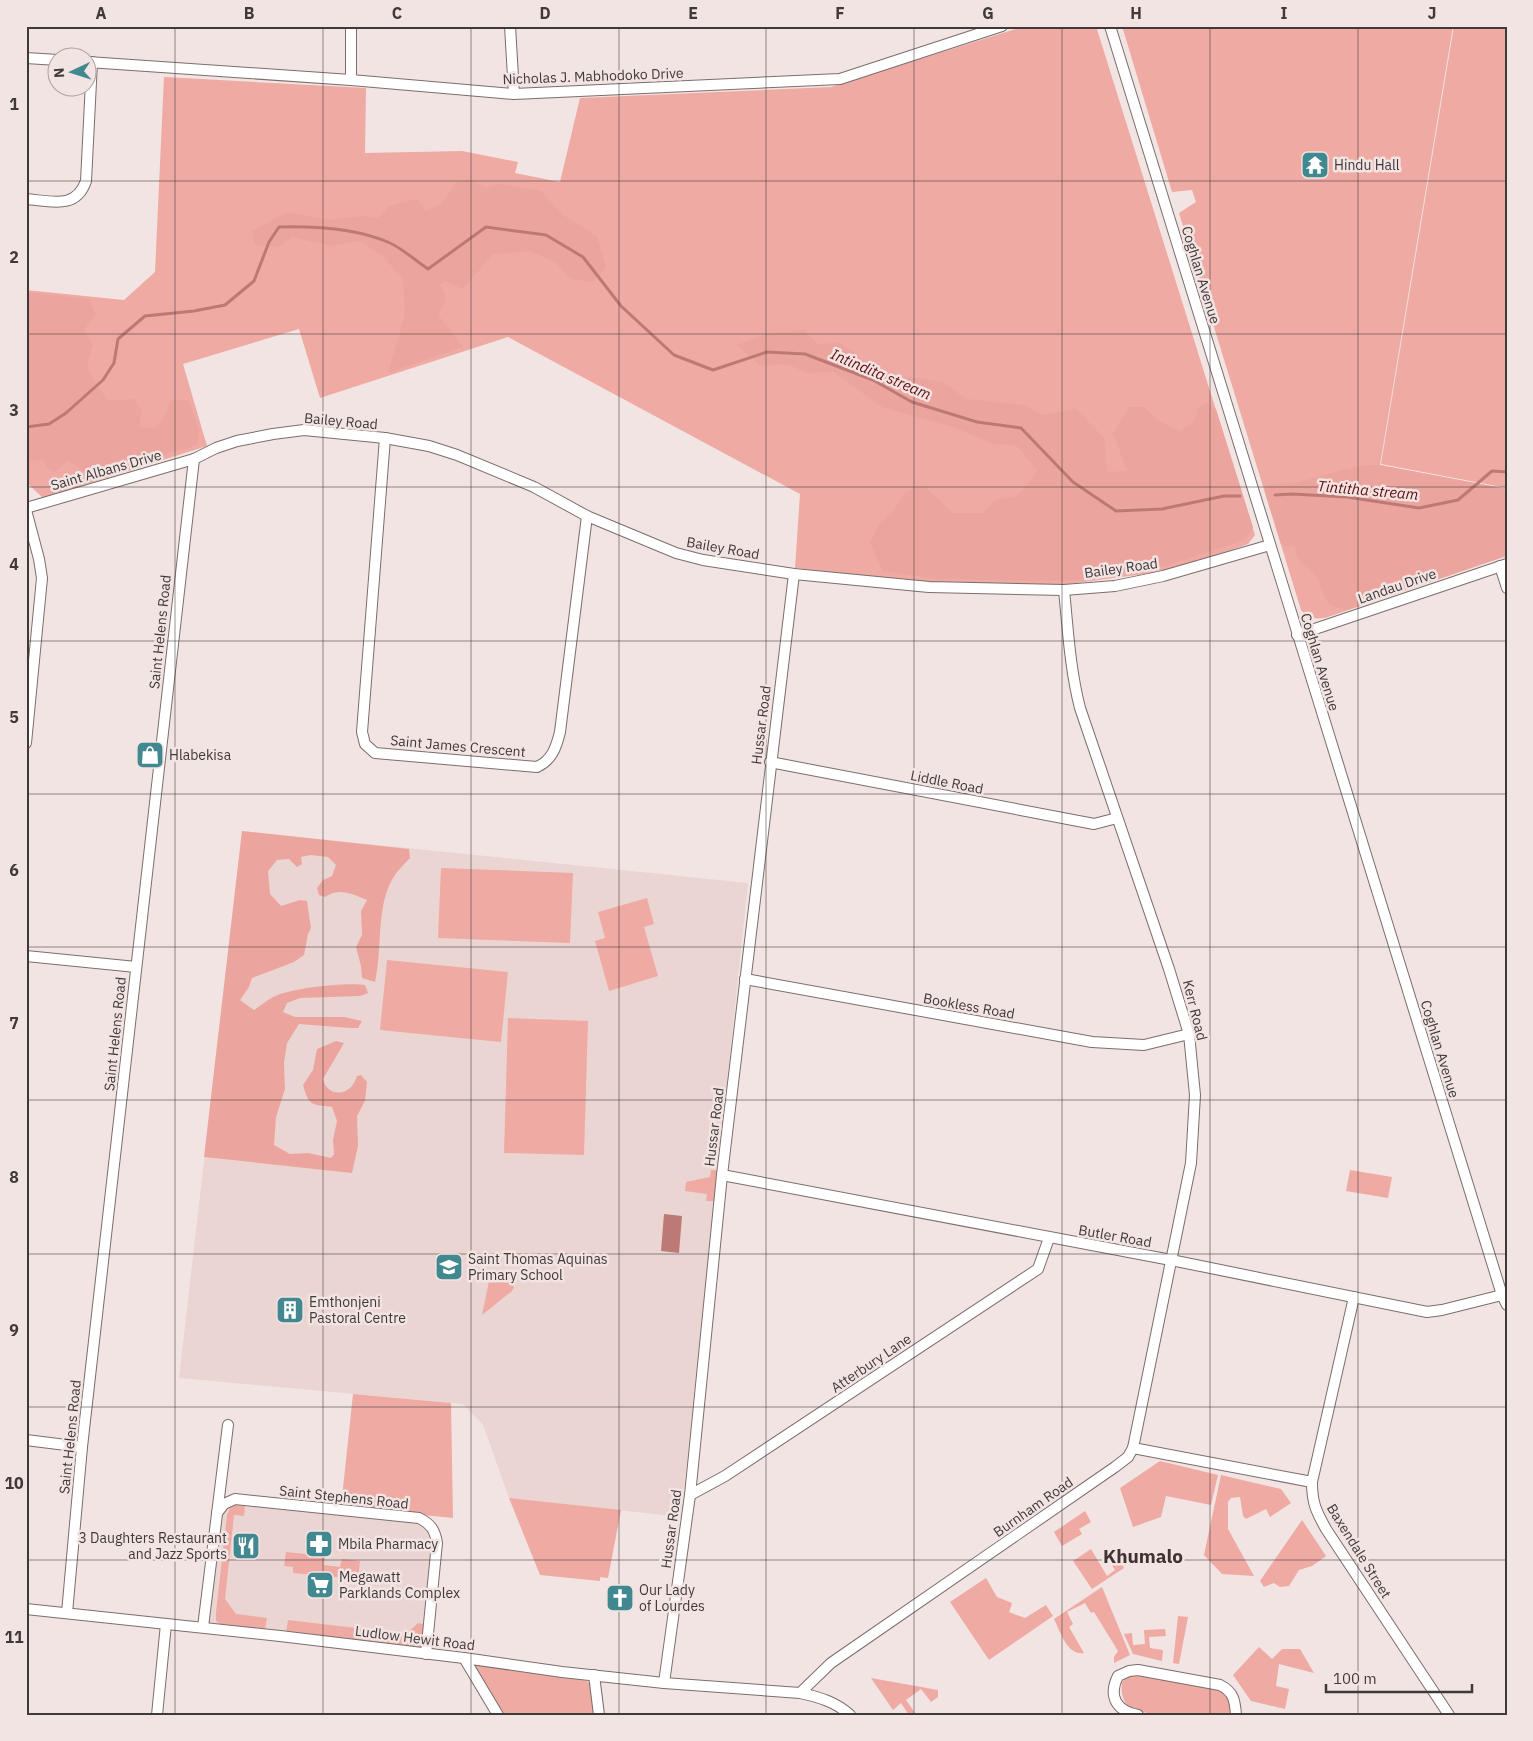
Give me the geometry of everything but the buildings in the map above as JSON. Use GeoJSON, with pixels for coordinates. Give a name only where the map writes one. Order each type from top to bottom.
{"type":"FeatureCollection","features":[{"type":"Feature","properties":{"kind":"street"},"geometry":{"type":"LineString","coordinates":[[351,80],[352,26]]}},
{"type":"Feature","properties":{"kind":"street"},"geometry":{"type":"LineString","coordinates":[[510,26],[514,94]]}},
{"type":"Feature","properties":{"kind":"street","name":"Coghlan Avenue"},"geometry":{"type":"LineString","coordinates":[[1110,26],[1296,634],[1502,1295],[1507,1305]]}},
{"type":"Feature","properties":{"kind":"street","name":"Nicholas J. Mabhodoko Drive"},"geometry":{"type":"LineString","coordinates":[[98,63],[351,80],[514,94],[840,79],[997,27]]}},
{"type":"Feature","properties":{"kind":"street"},"geometry":{"type":"LineString","coordinates":[[26,58],[48,59]]}},
{"type":"Feature","properties":{"kind":"street"},"geometry":{"type":"LineString","coordinates":[[26,200],[63,202],[72,200],[83,190],[86,181],[89,98]]}},
{"type":"Feature","properties":{"kind":"street","name":"Bailey Road"},"geometry":{"type":"LineString","coordinates":[[194,460],[216,448],[237,441],[304,430],[386,438],[429,446],[457,455],[534,487],[588,516],[676,553],[703,560],[794,574],[929,587],[1064,590],[1115,586],[1141,582],[1270,545]]}},
{"type":"Feature","properties":{"kind":"street","name":"Saint James Crescent"},"geometry":{"type":"LineString","coordinates":[[386,438],[362,732],[365,744],[375,753],[537,767],[550,759],[560,732],[588,516]]}},
{"type":"Feature","properties":{"kind":"street","name":"Saint Albans Drive"},"geometry":{"type":"LineString","coordinates":[[26,509],[194,460]]}},
{"type":"Feature","properties":{"kind":"street","name":"Saint Helens Road"},"geometry":{"type":"LineString","coordinates":[[68,1613],[82,1447],[194,460]]}},
{"type":"Feature","properties":{"kind":"street"},"geometry":{"type":"LineString","coordinates":[[26,509],[42,578],[26,743]]}},
{"type":"Feature","properties":{"kind":"street"},"geometry":{"type":"LineString","coordinates":[[1503,565],[1507,588]]}},
{"type":"Feature","properties":{"kind":"street","name":"Landau Drive"},"geometry":{"type":"LineString","coordinates":[[1296,634],[1503,565]]}},
{"type":"Feature","properties":{"kind":"street","name":"Hussar Road"},"geometry":{"type":"LineString","coordinates":[[664,1683],[690,1495],[722,1175],[794,574]]}},
{"type":"Feature","properties":{"kind":"street","name":"Kerr Road"},"geometry":{"type":"LineString","coordinates":[[1064,590],[1074,683],[1080,708],[1169,968],[1189,1034],[1195,1095],[1191,1163],[1133,1448]]}},
{"type":"Feature","properties":{"kind":"street","name":"Liddle Road"},"geometry":{"type":"LineString","coordinates":[[770,762],[1094,824],[1117,818]]}},
{"type":"Feature","properties":{"kind":"street"},"geometry":{"type":"LineString","coordinates":[[26,956],[136,967]]}},
{"type":"Feature","properties":{"kind":"street","name":"Bookless Road"},"geometry":{"type":"LineString","coordinates":[[745,979],[1092,1042],[1144,1045],[1189,1034]]}},
{"type":"Feature","properties":{"kind":"street","name":"Butler Road"},"geometry":{"type":"LineString","coordinates":[[722,1175],[1171,1260],[1427,1312],[1502,1295]]}},
{"type":"Feature","properties":{"kind":"street","name":"Atterbury Lane"},"geometry":{"type":"LineString","coordinates":[[690,1495],[725,1476],[1038,1269],[1049,1238]]}},
{"type":"Feature","properties":{"kind":"street","name":"Baxendale Street"},"geometry":{"type":"LineString","coordinates":[[1354,1297],[1312,1482],[1312,1498],[1326,1529],[1448,1715]]}},
{"type":"Feature","properties":{"kind":"street"},"geometry":{"type":"LineString","coordinates":[[203,1626],[228,1425]]}},
{"type":"Feature","properties":{"kind":"street"},"geometry":{"type":"LineString","coordinates":[[26,1440],[82,1447]]}},
{"type":"Feature","properties":{"kind":"street"},"geometry":{"type":"LineString","coordinates":[[1133,1448],[1312,1482]]}},
{"type":"Feature","properties":{"kind":"street","name":"Burnham Road"},"geometry":{"type":"LineString","coordinates":[[800,1694],[831,1663],[1115,1467],[1128,1457],[1133,1448]]}},
{"type":"Feature","properties":{"kind":"street","name":"Saint Stephens Road"},"geometry":{"type":"LineString","coordinates":[[217,1513],[224,1504],[235,1499],[418,1518],[427,1522],[436,1533],[437,1543],[426,1654]]}},
{"type":"Feature","properties":{"kind":"street","name":"Ludlow Hewit Road"},"geometry":{"type":"LineString","coordinates":[[26,1608],[166,1624],[203,1626],[562,1672],[664,1683],[800,1694],[820,1698],[835,1704],[850,1715]]}},
{"type":"Feature","properties":{"kind":"street"},"geometry":{"type":"LineString","coordinates":[[157,1715],[166,1624]]}},
{"type":"Feature","properties":{"kind":"street"},"geometry":{"type":"LineString","coordinates":[[464,1658],[498,1715]]}},
{"type":"Feature","properties":{"kind":"street"},"geometry":{"type":"LineString","coordinates":[[1138,1715],[1122,1709],[1114,1697],[1114,1684],[1118,1676],[1128,1671],[1138,1670],[1220,1685],[1230,1691],[1235,1699],[1236,1715]]}},
{"type":"Feature","properties":{"kind":"street"},"geometry":{"type":"LineString","coordinates":[[594,1675],[599,1715]]}},
{"type":"Feature","properties":{"kind":"shaded area"},"geometry":{"type":"Polygon","coordinates":[[[1025,26],[1096,26],[1255,535],[1248,544],[1167,571],[1068,584],[940,584],[795,568],[800,494],[508,337],[320,398],[299,329],[183,364],[207,446],[43,498],[26,482],[26,290],[124,300],[155,272],[164,77],[366,88],[365,153],[462,151],[518,162],[515,173],[560,182],[580,98],[831,87],[1025,26]]]}},
{"type":"Feature","properties":{"kind":"shaded area"},"geometry":{"type":"Polygon","coordinates":[[[1122,26],[1453,26],[1380,465],[1507,489],[1507,556],[1325,618],[1312,618],[1301,610],[1179,213],[1196,202],[1192,190],[1172,192],[1122,26]]]}},
{"type":"Feature","properties":{"kind":"shaded area"},"geometry":{"type":"Polygon","coordinates":[[[1454,26],[1507,26],[1507,488],[1381,464],[1454,26]]]}},
{"type":"Feature","properties":{"kind":"shaded area"},"geometry":{"type":"Polygon","coordinates":[[[469,179],[487,188],[500,184],[541,191],[563,215],[597,236],[606,268],[593,282],[570,279],[555,262],[530,251],[493,254],[463,289],[445,281],[440,285],[445,300],[438,315],[463,347],[388,373],[405,314],[403,278],[380,254],[360,241],[332,246],[292,237],[279,247],[255,245],[252,231],[288,212],[327,220],[362,216],[378,218],[390,206],[417,199],[426,211],[442,203],[457,182],[469,179]]]}},
{"type":"Feature","properties":{"kind":"shaded area"},"geometry":{"type":"Polygon","coordinates":[[[26,292],[89,299],[95,315],[84,330],[93,344],[87,366],[92,378],[108,401],[133,399],[142,410],[139,427],[155,428],[163,420],[171,400],[188,400],[199,430],[197,444],[151,460],[145,455],[122,459],[116,471],[97,477],[89,475],[68,460],[55,472],[48,469],[43,459],[31,461],[26,457],[26,292]]]}},
{"type":"Feature","properties":{"kind":"shaded area"},"geometry":{"type":"Polygon","coordinates":[[[804,330],[817,344],[841,343],[862,359],[876,377],[919,378],[943,382],[966,399],[1024,405],[1043,415],[1076,409],[1105,439],[1107,472],[1127,471],[1113,433],[1129,407],[1144,407],[1157,420],[1179,431],[1195,422],[1198,408],[1207,403],[1216,409],[1253,527],[1250,534],[1242,541],[1166,566],[1068,581],[938,579],[883,571],[870,543],[879,524],[892,512],[907,491],[924,486],[953,513],[983,513],[995,500],[1017,496],[1038,471],[1016,445],[994,444],[953,427],[882,407],[833,372],[806,373],[788,364],[760,366],[737,345],[766,334],[804,330]]]}},
{"type":"Feature","properties":{"kind":"shaded area"},"geometry":{"type":"Polygon","coordinates":[[[1367,465],[1380,465],[1507,489],[1507,555],[1347,610],[1332,605],[1326,599],[1314,573],[1300,562],[1295,546],[1287,547],[1281,544],[1264,489],[1267,485],[1296,483],[1367,465]]]}},
{"type":"Feature","properties":{"kind":"shaded area","name":"Saint Thomas Aquinas Primary School"},"geometry":{"type":"Polygon","coordinates":[[[242,831],[748,883],[681,1517],[509,1498],[483,1425],[463,1404],[179,1378],[242,831]]]}},
{"type":"Feature","properties":{"kind":"shaded area"},"geometry":{"type":"Polygon","coordinates":[[[242,831],[409,849],[410,858],[395,875],[385,899],[375,982],[362,978],[356,947],[362,935],[361,911],[367,900],[340,892],[335,892],[325,897],[319,895],[317,888],[323,880],[332,876],[336,865],[328,857],[311,855],[301,857],[302,864],[297,867],[289,859],[277,860],[268,871],[270,894],[281,906],[300,900],[307,901],[311,928],[304,955],[294,962],[252,978],[249,987],[240,1000],[254,1010],[273,997],[305,988],[332,985],[365,985],[368,993],[360,996],[300,998],[287,1003],[283,1012],[295,1017],[344,1017],[362,1021],[358,1028],[299,1024],[287,1043],[284,1063],[285,1089],[276,1117],[274,1145],[290,1154],[308,1153],[331,1158],[334,1154],[333,1140],[337,1121],[332,1107],[312,1103],[307,1097],[303,1085],[313,1070],[317,1049],[336,1041],[344,1043],[323,1079],[327,1088],[339,1093],[351,1087],[357,1076],[361,1075],[367,1082],[365,1101],[357,1116],[358,1146],[352,1173],[204,1157],[242,831]]]}},
{"type":"Feature","properties":{"kind":"shaded area"},"geometry":{"type":"Polygon","coordinates":[[[441,868],[573,873],[570,943],[438,938],[441,868]]]}},
{"type":"Feature","properties":{"kind":"shaded area"},"geometry":{"type":"Polygon","coordinates":[[[647,898],[654,924],[644,927],[658,976],[609,991],[595,941],[605,938],[598,912],[647,898]]]}},
{"type":"Feature","properties":{"kind":"shaded area"},"geometry":{"type":"Polygon","coordinates":[[[387,960],[508,972],[501,1042],[380,1030],[387,960]]]}},
{"type":"Feature","properties":{"kind":"shaded area"},"geometry":{"type":"Polygon","coordinates":[[[508,1018],[588,1021],[584,1155],[504,1153],[508,1018]]]}},
{"type":"Feature","properties":{"kind":"shaded area"},"geometry":{"type":"Polygon","coordinates":[[[711,1170],[721,1170],[718,1201],[706,1201],[707,1194],[685,1191],[686,1182],[710,1177],[711,1170]]]}},
{"type":"Feature","properties":{"kind":"shaded area"},"geometry":{"type":"Polygon","coordinates":[[[1350,1170],[1392,1177],[1388,1198],[1346,1191],[1350,1170]]]}},
{"type":"Feature","properties":{"kind":"shaded area"},"geometry":{"type":"Polygon","coordinates":[[[664,1214],[682,1216],[679,1253],[661,1251],[664,1214]]]}},
{"type":"Feature","properties":{"kind":"shaded area"},"geometry":{"type":"Polygon","coordinates":[[[494,1271],[510,1277],[514,1288],[482,1315],[491,1272],[494,1271]]]}},
{"type":"Feature","properties":{"kind":"shaded area"},"geometry":{"type":"Polygon","coordinates":[[[353,1394],[451,1403],[453,1518],[341,1507],[353,1394]]]}},
{"type":"Feature","properties":{"kind":"shaded area"},"geometry":{"type":"Polygon","coordinates":[[[1160,1461],[1218,1475],[1211,1505],[1166,1496],[1161,1517],[1133,1527],[1120,1488],[1160,1461]]]}},
{"type":"Feature","properties":{"kind":"shaded area"},"geometry":{"type":"Polygon","coordinates":[[[1221,1475],[1281,1489],[1291,1503],[1270,1517],[1266,1509],[1246,1519],[1243,1516],[1240,1497],[1231,1498],[1228,1502],[1228,1529],[1254,1576],[1222,1574],[1204,1555],[1221,1475]]]}},
{"type":"Feature","properties":{"kind":"shaded area"},"geometry":{"type":"Polygon","coordinates":[[[509,1498],[621,1510],[608,1578],[600,1577],[600,1581],[540,1575],[509,1498]]]}},
{"type":"Feature","properties":{"kind":"shaded area","name":"Megawatt Parklands Complex"},"geometry":{"type":"Polygon","coordinates":[[[230,1503],[425,1524],[433,1537],[424,1651],[206,1624],[219,1514],[230,1503]]]}},
{"type":"Feature","properties":{"kind":"shaded area"},"geometry":{"type":"Polygon","coordinates":[[[235,1505],[245,1506],[244,1516],[234,1515],[225,1599],[236,1614],[267,1618],[265,1630],[220,1624],[216,1621],[227,1515],[230,1508],[235,1505]]]}},
{"type":"Feature","properties":{"kind":"shaded area"},"geometry":{"type":"Polygon","coordinates":[[[1085,1511],[1091,1522],[1079,1529],[1082,1534],[1062,1546],[1054,1532],[1085,1511]]]}},
{"type":"Feature","properties":{"kind":"shaded area"},"geometry":{"type":"Polygon","coordinates":[[[1302,1520],[1326,1556],[1312,1566],[1299,1570],[1289,1586],[1280,1587],[1274,1583],[1264,1587],[1260,1581],[1302,1520]]]}},
{"type":"Feature","properties":{"kind":"shaded area"},"geometry":{"type":"Polygon","coordinates":[[[1091,1549],[1107,1576],[1115,1570],[1110,1562],[1118,1557],[1124,1568],[1092,1589],[1073,1561],[1091,1549]]]}},
{"type":"Feature","properties":{"kind":"shaded area"},"geometry":{"type":"Polygon","coordinates":[[[286,1552],[325,1556],[324,1565],[340,1567],[342,1559],[360,1561],[358,1579],[293,1573],[293,1567],[284,1566],[286,1552]]]}},
{"type":"Feature","properties":{"kind":"shaded area"},"geometry":{"type":"Polygon","coordinates":[[[986,1578],[997,1597],[1012,1603],[1009,1612],[1025,1618],[1046,1605],[1053,1616],[989,1660],[950,1602],[986,1578]]]}},
{"type":"Feature","properties":{"kind":"shaded area"},"geometry":{"type":"Polygon","coordinates":[[[1102,1587],[1130,1655],[1114,1663],[1114,1657],[1118,1651],[1094,1612],[1091,1613],[1085,1603],[1067,1612],[1073,1624],[1069,1627],[1084,1653],[1073,1651],[1069,1647],[1054,1619],[1102,1587]]]}},
{"type":"Feature","properties":{"kind":"shaded area"},"geometry":{"type":"Polygon","coordinates":[[[1178,1616],[1188,1617],[1179,1664],[1173,1663],[1178,1616]]]}},
{"type":"Feature","properties":{"kind":"shaded area"},"geometry":{"type":"Polygon","coordinates":[[[288,1620],[406,1634],[418,1623],[423,1624],[424,1630],[421,1649],[286,1633],[288,1620]]]}},
{"type":"Feature","properties":{"kind":"shaded area"},"geometry":{"type":"Polygon","coordinates":[[[1165,1629],[1166,1636],[1149,1637],[1150,1648],[1163,1650],[1162,1661],[1133,1654],[1124,1634],[1132,1633],[1133,1645],[1145,1644],[1144,1630],[1165,1629]]]}},
{"type":"Feature","properties":{"kind":"shaded area"},"geometry":{"type":"Polygon","coordinates":[[[1259,1647],[1272,1659],[1282,1649],[1300,1649],[1314,1673],[1279,1664],[1276,1686],[1289,1689],[1285,1709],[1251,1701],[1233,1675],[1259,1647]]]}},
{"type":"Feature","properties":{"kind":"shaded area"},"geometry":{"type":"Polygon","coordinates":[[[469,1661],[587,1681],[593,1687],[596,1715],[503,1715],[469,1661]]]}},
{"type":"Feature","properties":{"kind":"shaded area"},"geometry":{"type":"Polygon","coordinates":[[[1142,1674],[1226,1692],[1231,1707],[1230,1715],[1164,1715],[1139,1711],[1130,1707],[1125,1702],[1123,1696],[1122,1682],[1129,1675],[1142,1674]]]}},
{"type":"Feature","properties":{"kind":"shaded area"},"geometry":{"type":"Polygon","coordinates":[[[871,1678],[938,1690],[938,1697],[931,1702],[921,1689],[906,1700],[915,1713],[909,1715],[901,1703],[893,1710],[871,1678]]]}},
{"type":"Feature","properties":{"kind":"waterway","name":"Intindita stream"},"geometry":{"type":"LineString","coordinates":[[26,427],[49,424],[66,413],[103,380],[114,363],[118,339],[145,316],[194,311],[225,305],[254,281],[269,242],[279,227],[336,229],[364,234],[390,243],[428,269],[486,227],[546,235],[583,257],[621,306],[674,355],[713,370],[767,352],[805,354],[873,380],[912,402],[977,422],[1021,428],[1073,482],[1116,511],[1162,509],[1224,496],[1240,496]]}},
{"type":"Feature","properties":{"kind":"waterway","name":"Tintitha stream"},"geometry":{"type":"LineString","coordinates":[[1275,495],[1347,497],[1419,508],[1458,500],[1492,471],[1507,472]]}},
{"type":"Feature","properties":{"kind":"place","name":"Hindu Hall"},"geometry":{"type":"Point","coordinates":[1315,165]}},
{"type":"Feature","properties":{"kind":"place","name":"Hlabekisa"},"geometry":{"type":"Point","coordinates":[150,755]}},
{"type":"Feature","properties":{"kind":"place","name":"Saint Thomas Aquinas Primary School"},"geometry":{"type":"Point","coordinates":[449,1267]}},
{"type":"Feature","properties":{"kind":"place","name":"Emthonjeni Pastoral Centre"},"geometry":{"type":"Point","coordinates":[290,1310]}},
{"type":"Feature","properties":{"kind":"place","name":"Mbila Pharmacy"},"geometry":{"type":"Point","coordinates":[319,1544]}},
{"type":"Feature","properties":{"kind":"place","name":"3 Daughters Restaurant and Jazz Sports"},"geometry":{"type":"Point","coordinates":[246,1546]}},
{"type":"Feature","properties":{"kind":"place","name":"Megawatt Parklands Complex"},"geometry":{"type":"Point","coordinates":[320,1585]}},
{"type":"Feature","properties":{"kind":"place","name":"Our Lady of Lourdes"},"geometry":{"type":"Point","coordinates":[620,1598]}},
{"type":"Feature","properties":{"kind":"district","name":"Khumalo"},"geometry":{"type":"Point","coordinates":[1143,1556]}}]}
